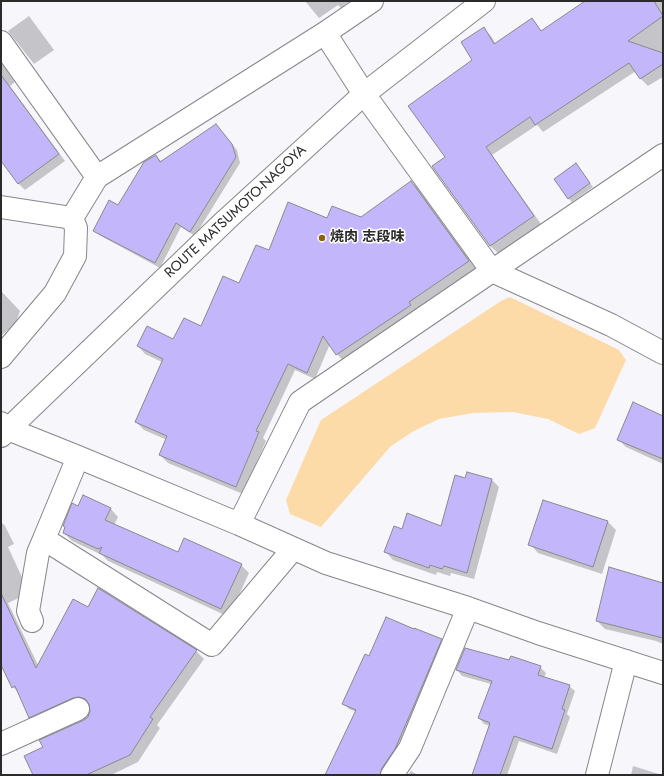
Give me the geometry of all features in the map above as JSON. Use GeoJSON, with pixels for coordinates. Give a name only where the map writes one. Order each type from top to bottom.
{"type":"FeatureCollection","features":[{"type":"Feature","properties":{"kind":"street"},"geometry":{"type":"LineString","coordinates":[[72,218],[97,177],[325,33],[372,1]]}},
{"type":"Feature","properties":{"kind":"street","name":"ROUTE MATSUMOTO-NAGOYA"},"geometry":{"type":"LineString","coordinates":[[4,429],[226,220],[364,94],[484,1]]}},
{"type":"Feature","properties":{"kind":"street"},"geometry":{"type":"LineString","coordinates":[[325,33],[364,94],[492,271],[611,326],[663,353]]}},
{"type":"Feature","properties":{"kind":"street"},"geometry":{"type":"LineString","coordinates":[[1,42],[97,177]]}},
{"type":"Feature","properties":{"kind":"street"},"geometry":{"type":"LineString","coordinates":[[239,524],[300,402],[663,155]]}},
{"type":"Feature","properties":{"kind":"street"},"geometry":{"type":"LineString","coordinates":[[1,207],[72,218]]}},
{"type":"Feature","properties":{"kind":"street"},"geometry":{"type":"LineString","coordinates":[[1,357],[55,293],[75,256],[76,228],[72,218]]}},
{"type":"Feature","properties":{"kind":"street"},"geometry":{"type":"LineString","coordinates":[[4,429],[78,457],[239,524],[326,563],[468,608],[663,673]]}},
{"type":"Feature","properties":{"kind":"street"},"geometry":{"type":"LineString","coordinates":[[32,621],[28,611],[38,553],[78,457]]}},
{"type":"Feature","properties":{"kind":"street"},"geometry":{"type":"LineString","coordinates":[[44,539],[212,645],[292,549]]}},
{"type":"Feature","properties":{"kind":"street"},"geometry":{"type":"LineString","coordinates":[[392,775],[410,748],[468,608]]}},
{"type":"Feature","properties":{"kind":"street"},"geometry":{"type":"LineString","coordinates":[[597,775],[626,661]]}},
{"type":"Feature","properties":{"kind":"street"},"geometry":{"type":"LineString","coordinates":[[1,744],[78,709]]}},
{"type":"Feature","properties":{"kind":"shaded area"},"geometry":{"type":"Polygon","coordinates":[[[510,297],[619,350],[626,360],[595,428],[579,434],[548,419],[513,412],[473,413],[439,419],[414,431],[391,446],[321,527],[290,514],[286,500],[321,420],[501,301],[510,297]]]}},
{"type":"Feature","properties":{"kind":"building"},"geometry":{"type":"Polygon","coordinates":[[[585,1],[654,1],[663,16],[628,41],[663,53],[663,64],[640,79],[629,63],[535,125],[530,117],[486,147],[534,216],[490,246],[432,166],[445,157],[408,106],[472,60],[461,42],[484,27],[494,44],[532,18],[541,31],[585,1]]]}},
{"type":"Feature","properties":{"kind":"building"},"geometry":{"type":"Polygon","coordinates":[[[1,75],[59,154],[18,184],[1,161],[1,75]]]}},
{"type":"Feature","properties":{"kind":"building"},"geometry":{"type":"Polygon","coordinates":[[[216,124],[232,144],[236,157],[190,232],[176,223],[155,263],[93,231],[109,200],[118,205],[144,162],[156,155],[160,162],[216,124]]]}},
{"type":"Feature","properties":{"kind":"building"},"geometry":{"type":"Polygon","coordinates":[[[576,163],[590,183],[568,199],[554,179],[576,163]]]}},
{"type":"Feature","properties":{"kind":"building"},"geometry":{"type":"Polygon","coordinates":[[[411,181],[469,261],[409,302],[411,305],[336,355],[323,336],[307,373],[288,364],[256,431],[259,432],[236,487],[159,455],[167,436],[135,422],[163,359],[137,346],[147,326],[173,339],[184,318],[201,326],[223,276],[239,283],[256,245],[269,250],[288,202],[327,218],[332,206],[361,217],[411,181]]]}},
{"type":"Feature","properties":{"kind":"building"},"geometry":{"type":"Polygon","coordinates":[[[633,402],[663,416],[663,459],[617,440],[633,402]]]}},
{"type":"Feature","properties":{"kind":"building"},"geometry":{"type":"Polygon","coordinates":[[[467,472],[492,479],[467,573],[444,566],[442,569],[430,565],[429,568],[384,552],[394,526],[402,529],[407,513],[441,526],[455,475],[465,478],[467,472]]]}},
{"type":"Feature","properties":{"kind":"building"},"geometry":{"type":"Polygon","coordinates":[[[83,495],[111,508],[105,520],[178,552],[184,538],[242,564],[221,609],[99,553],[102,547],[98,549],[63,533],[65,527],[63,526],[72,503],[78,506],[83,495]]]}},
{"type":"Feature","properties":{"kind":"building"},"geometry":{"type":"Polygon","coordinates":[[[543,500],[608,521],[593,567],[528,545],[543,500]]]}},
{"type":"Feature","properties":{"kind":"building"},"geometry":{"type":"Polygon","coordinates":[[[609,567],[663,583],[663,638],[596,621],[609,567]]]}},
{"type":"Feature","properties":{"kind":"building"},"geometry":{"type":"Polygon","coordinates":[[[98,588],[197,650],[150,717],[153,719],[130,755],[86,775],[33,775],[24,756],[43,747],[39,740],[88,717],[90,711],[89,704],[85,699],[79,697],[73,698],[29,718],[15,686],[12,688],[1,665],[1,593],[36,668],[73,599],[88,607],[98,588]]]}},
{"type":"Feature","properties":{"kind":"building"},"geometry":{"type":"Polygon","coordinates":[[[386,617],[442,639],[395,749],[382,768],[380,775],[325,775],[356,710],[342,704],[365,654],[369,656],[386,617]]]}},
{"type":"Feature","properties":{"kind":"building"},"geometry":{"type":"Polygon","coordinates":[[[465,648],[509,660],[511,656],[541,666],[538,675],[570,685],[562,709],[565,710],[552,749],[514,736],[500,775],[472,775],[490,723],[478,718],[492,681],[456,670],[465,648]]]}},
{"type":"Feature","properties":{"kind":"place","name":"焼肉 志段味"},"geometry":{"type":"Point","coordinates":[322,238]}}]}
